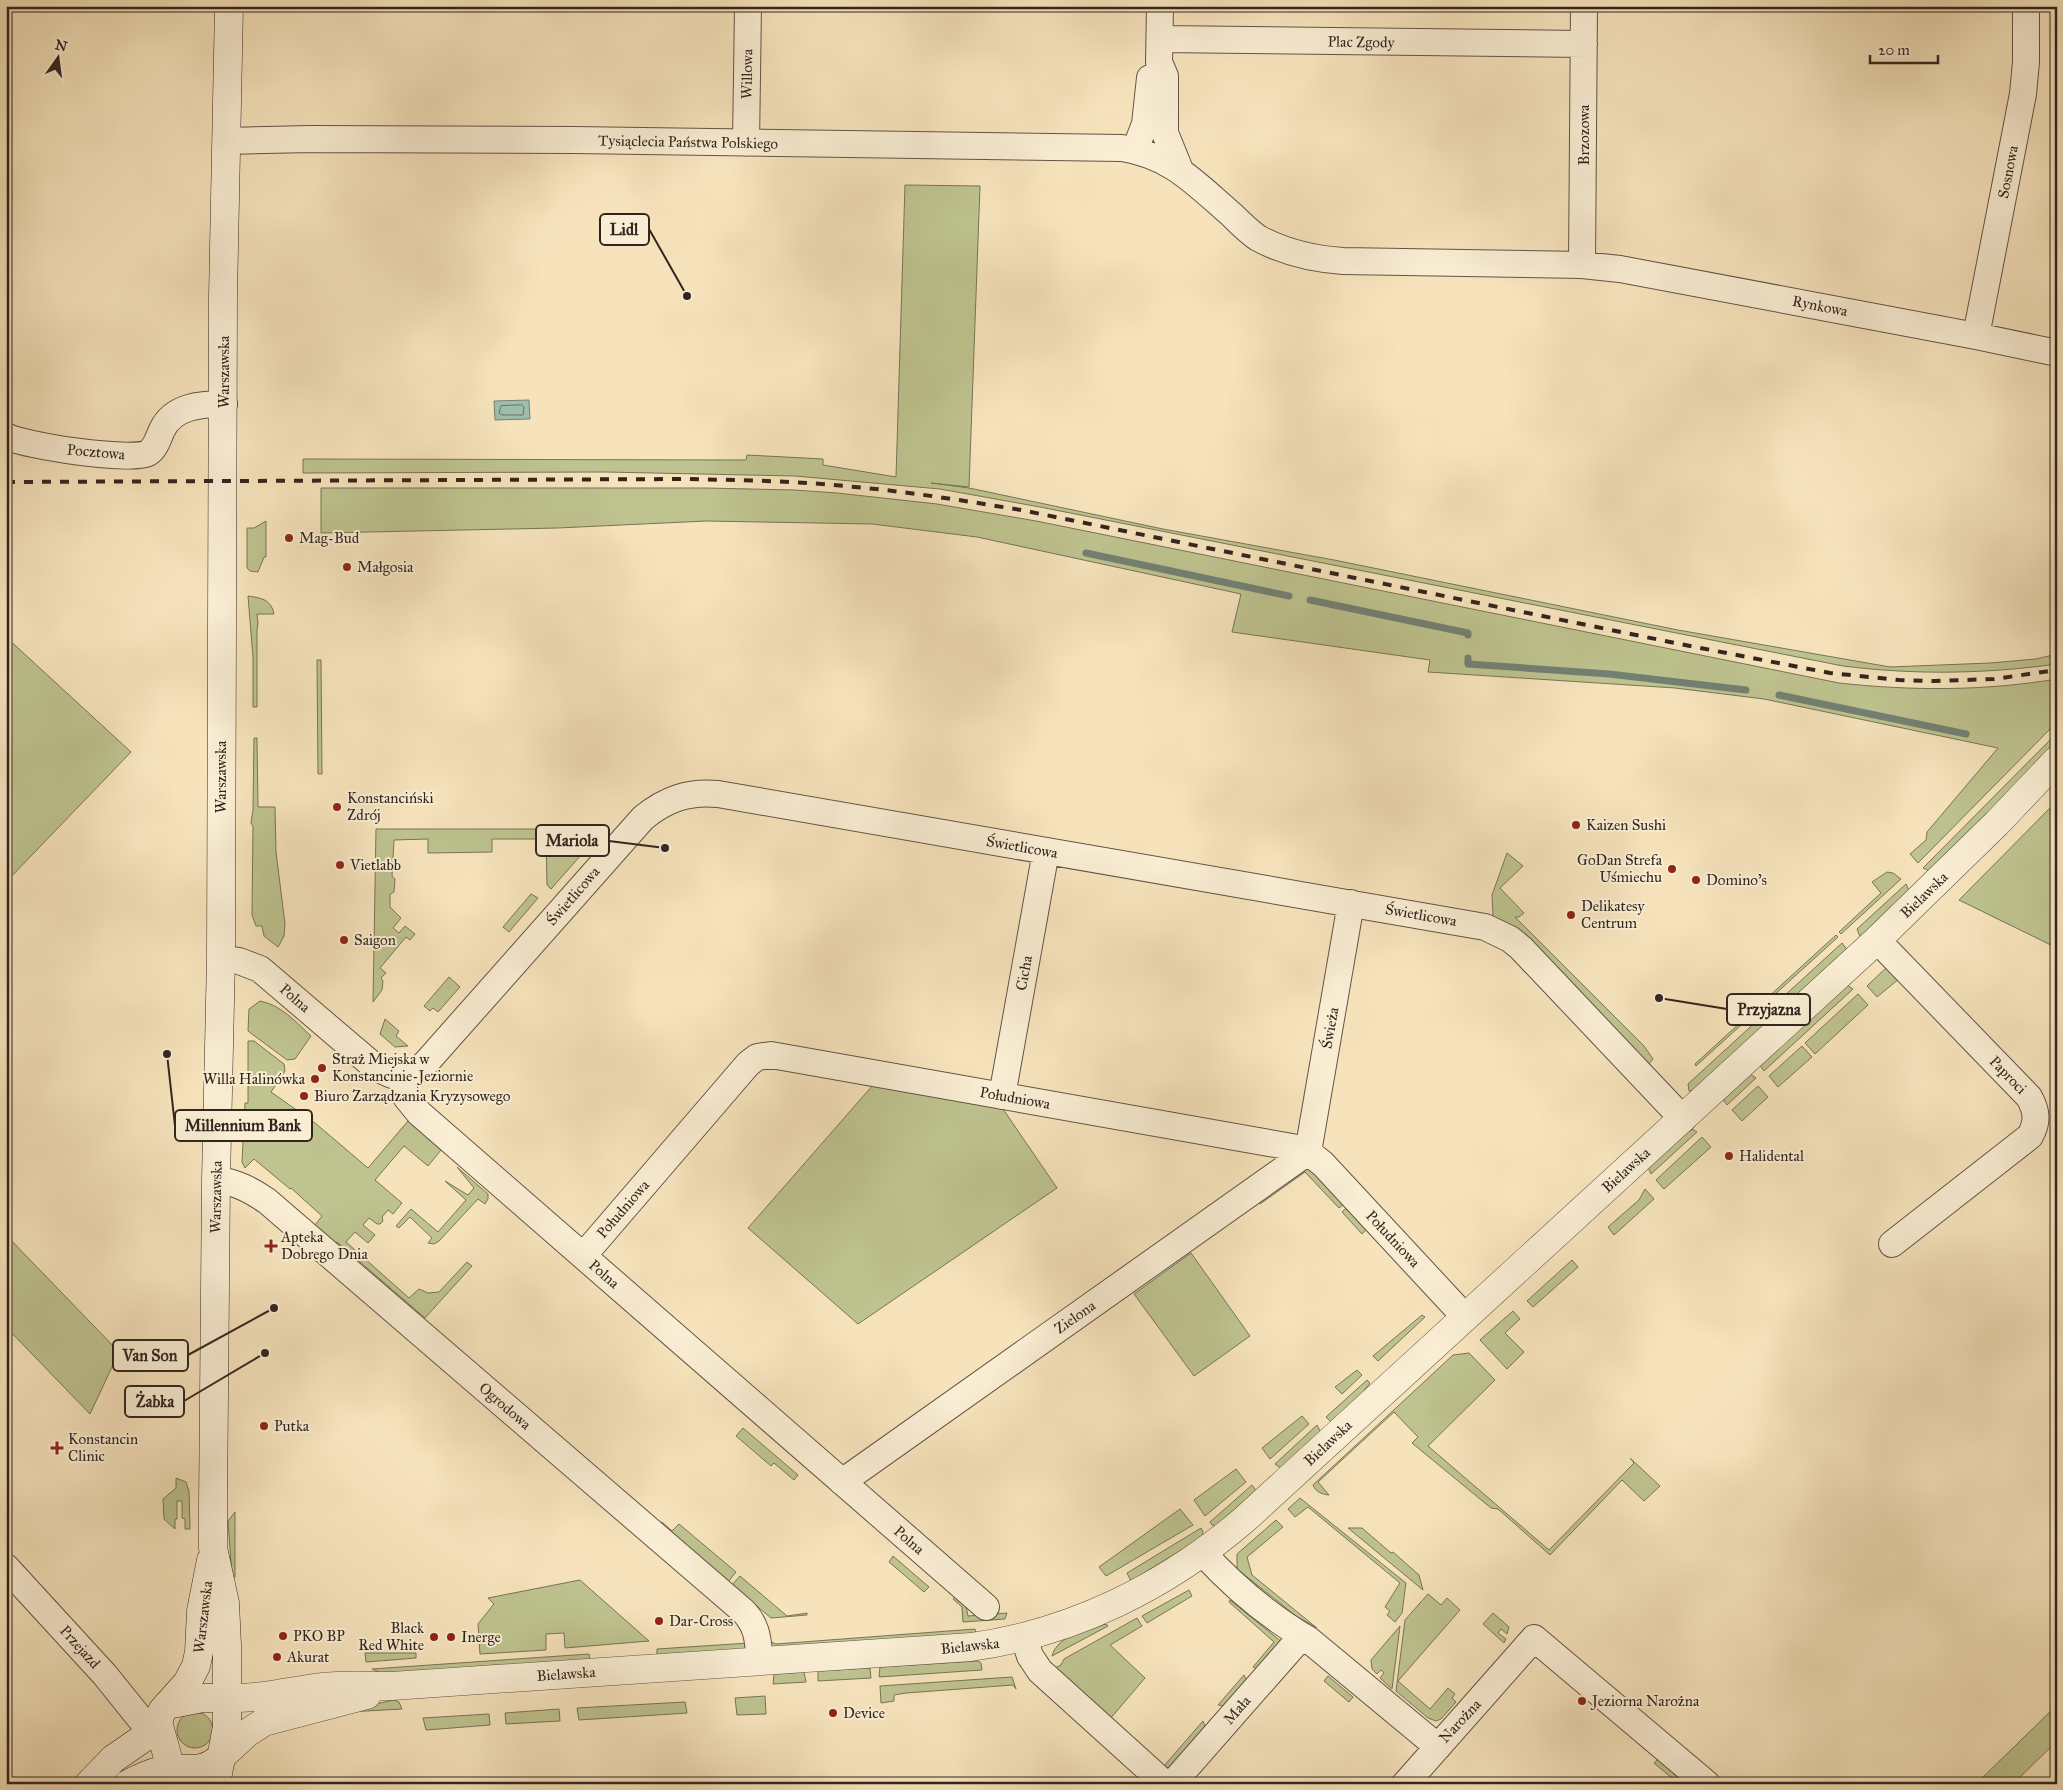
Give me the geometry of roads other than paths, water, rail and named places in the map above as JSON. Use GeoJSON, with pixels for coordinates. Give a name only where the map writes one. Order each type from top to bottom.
{"type":"FeatureCollection","features":[{"type":"Feature","properties":{"kind":"street","name":"Warszawska"},"geometry":{"type":"LineString","coordinates":[[89,1784],[113,1759],[158,1720],[187,1683],[196,1666],[199,1652],[201,1611],[213,1548],[216,1180],[221,958],[223,296],[229,6]]}},
{"type":"Feature","properties":{"kind":"street","name":"Willowa"},"geometry":{"type":"LineString","coordinates":[[746,143],[748,6]]}},
{"type":"Feature","properties":{"kind":"street"},"geometry":{"type":"LineString","coordinates":[[1160,6],[1160,51],[1165,76],[1165,133],[1180,170]]}},
{"type":"Feature","properties":{"kind":"street","name":"Brzozowa"},"geometry":{"type":"LineString","coordinates":[[1582,264],[1584,6]]}},
{"type":"Feature","properties":{"kind":"street","name":"Sosnowa"},"geometry":{"type":"LineString","coordinates":[[1976,336],[2022,94],[2026,62],[2026,6]]}},
{"type":"Feature","properties":{"kind":"street","name":"Plac Zgody"},"geometry":{"type":"LineString","coordinates":[[1160,51],[1584,44]]}},
{"type":"Feature","properties":{"kind":"street"},"geometry":{"type":"LineString","coordinates":[[1160,51],[1150,74],[1142,153],[1163,160],[1180,170],[1257,237],[1294,253],[1319,259],[1343,261],[1582,264]]}},
{"type":"Feature","properties":{"kind":"street","name":"Tysiąclecia Państwa Polskiego"},"geometry":{"type":"LineString","coordinates":[[227,141],[329,139],[1099,147],[1142,153]]}},
{"type":"Feature","properties":{"kind":"street","name":"Rynkowa"},"geometry":{"type":"LineString","coordinates":[[1582,264],[1633,271],[2057,353]]}},
{"type":"Feature","properties":{"kind":"street","name":"Pocztowa"},"geometry":{"type":"LineString","coordinates":[[6,436],[15,441],[56,448],[139,456],[155,446],[162,428],[174,415],[190,406],[224,404]]}},
{"type":"Feature","properties":{"kind":"street","name":"Bielawska"},"geometry":{"type":"LineString","coordinates":[[158,1720],[202,1698],[260,1698],[311,1688],[340,1685],[392,1686],[964,1648],[1024,1638],[1068,1624],[1111,1606],[1164,1578],[1203,1552],[1245,1519],[1878,940],[1998,823],[2057,760]]}},
{"type":"Feature","properties":{"kind":"street","name":"Świetlicowa"},"geometry":{"type":"LineString","coordinates":[[401,1077],[412,1074],[425,1064],[638,823],[656,808],[674,799],[694,794],[718,794],[1477,925],[1497,932],[1521,948],[1683,1119]]}},
{"type":"Feature","properties":{"kind":"street","name":"Cicha"},"geometry":{"type":"LineString","coordinates":[[1002,1096],[1046,851]]}},
{"type":"Feature","properties":{"kind":"street","name":"Świeża"},"geometry":{"type":"LineString","coordinates":[[1308,1152],[1352,903]]}},
{"type":"Feature","properties":{"kind":"street","name":"Paproci"},"geometry":{"type":"LineString","coordinates":[[1878,940],[2029,1097],[2034,1106],[2036,1116],[2035,1127],[2030,1136],[1892,1244]]}},
{"type":"Feature","properties":{"kind":"street","name":"Polna"},"geometry":{"type":"LineString","coordinates":[[221,958],[239,961],[260,969],[369,1062],[388,1074],[401,1077],[404,1091],[414,1107],[986,1607]]}},
{"type":"Feature","properties":{"kind":"street","name":"Południowa"},"geometry":{"type":"LineString","coordinates":[[583,1256],[748,1064],[757,1057],[771,1055],[1292,1147],[1308,1152],[1323,1164],[1465,1317]]}},
{"type":"Feature","properties":{"kind":"street","name":"Zielona"},"geometry":{"type":"LineString","coordinates":[[842,1482],[1308,1152]]}},
{"type":"Feature","properties":{"kind":"street","name":"Ogrodowa"},"geometry":{"type":"LineString","coordinates":[[216,1180],[235,1183],[267,1201],[742,1610],[751,1619],[756,1630],[760,1661]]}},
{"type":"Feature","properties":{"kind":"street","name":"Warszawska"},"geometry":{"type":"LineString","coordinates":[[213,1548],[226,1614],[227,1727],[222,1756]]}},
{"type":"Feature","properties":{"kind":"street","name":"Narożna"},"geometry":{"type":"LineString","coordinates":[[1203,1552],[1226,1576],[1288,1628],[1302,1636],[1438,1747],[1534,1638],[1707,1784]]}},
{"type":"Feature","properties":{"kind":"street","name":"Przejazd"},"geometry":{"type":"LineString","coordinates":[[6,1567],[109,1680],[158,1720]]}},
{"type":"Feature","properties":{"kind":"street","name":"Mała"},"geometry":{"type":"LineString","coordinates":[[1172,1784],[1302,1636]]}},
{"type":"Feature","properties":{"kind":"street"},"geometry":{"type":"LineString","coordinates":[[1024,1638],[1030,1656],[1040,1671],[1165,1784]]}},
{"type":"Feature","properties":{"kind":"street","name":"Bielawska"},"geometry":{"type":"LineString","coordinates":[[128,1784],[152,1773],[172,1776],[213,1763],[247,1733],[264,1722],[361,1697],[392,1686]]}},
{"type":"Feature","properties":{"kind":"street"},"geometry":{"type":"LineString","coordinates":[[158,1720],[172,1776]]}},
{"type":"Feature","properties":{"kind":"street"},"geometry":{"type":"LineString","coordinates":[[1405,1784],[1438,1747]]}},
{"type":"Feature","properties":{"kind":"street"},"geometry":{"type":"LineString","coordinates":[[216,1784],[222,1756]]}},
{"type":"Feature","properties":{"kind":"water"},"geometry":{"type":"Polygon","coordinates":[[[529,400],[530,419],[495,420],[494,401],[529,400]]]}},
{"type":"Feature","properties":{"kind":"waterway"},"geometry":{"type":"LineString","coordinates":[[1086,553],[1289,596]]}},
{"type":"Feature","properties":{"kind":"waterway"},"geometry":{"type":"LineString","coordinates":[[1310,600],[1468,633],[1468,635]]}},
{"type":"Feature","properties":{"kind":"waterway"},"geometry":{"type":"LineString","coordinates":[[1468,658],[1468,664],[1609,674],[1746,690]]}},
{"type":"Feature","properties":{"kind":"waterway"},"geometry":{"type":"LineString","coordinates":[[1779,695],[1966,734]]}},
{"type":"Feature","properties":{"kind":"railway"},"geometry":{"type":"LineString","coordinates":[[6,482],[683,479],[834,485],[918,494],[1021,510],[1830,673],[1899,680],[1934,681],[1994,679],[2057,670]]}},
{"type":"Feature","properties":{"kind":"place","name":"Lidl"},"geometry":{"type":"Point","coordinates":[687,296]}},
{"type":"Feature","properties":{"kind":"place","name":"Mag-Bud"},"geometry":{"type":"Point","coordinates":[289,538]}},
{"type":"Feature","properties":{"kind":"place","name":"Małgosia"},"geometry":{"type":"Point","coordinates":[347,567]}},
{"type":"Feature","properties":{"kind":"place","name":"Konstanciński Zdrój"},"geometry":{"type":"Point","coordinates":[337,807]}},
{"type":"Feature","properties":{"kind":"place","name":"Kaizen Sushi"},"geometry":{"type":"Point","coordinates":[1576,825]}},
{"type":"Feature","properties":{"kind":"place","name":"Mariola"},"geometry":{"type":"Point","coordinates":[665,848]}},
{"type":"Feature","properties":{"kind":"place","name":"Vietlabb"},"geometry":{"type":"Point","coordinates":[340,865]}},
{"type":"Feature","properties":{"kind":"place","name":"GoDan Strefa Uśmiechu"},"geometry":{"type":"Point","coordinates":[1672,869]}},
{"type":"Feature","properties":{"kind":"place","name":"Domino's"},"geometry":{"type":"Point","coordinates":[1696,880]}},
{"type":"Feature","properties":{"kind":"place","name":"Delikatesy Centrum"},"geometry":{"type":"Point","coordinates":[1571,915]}},
{"type":"Feature","properties":{"kind":"place","name":"Saigon"},"geometry":{"type":"Point","coordinates":[344,940]}},
{"type":"Feature","properties":{"kind":"place","name":"Przyjazna"},"geometry":{"type":"Point","coordinates":[1659,998]}},
{"type":"Feature","properties":{"kind":"place","name":"Millennium Bank"},"geometry":{"type":"Point","coordinates":[167,1054]}},
{"type":"Feature","properties":{"kind":"place","name":"Straż Miejska w Konstancinie-Jeziornie"},"geometry":{"type":"Point","coordinates":[322,1068]}},
{"type":"Feature","properties":{"kind":"place","name":"Willa Halinówka"},"geometry":{"type":"Point","coordinates":[315,1079]}},
{"type":"Feature","properties":{"kind":"place","name":"Biuro Zarządzania Kryzysowego"},"geometry":{"type":"Point","coordinates":[304,1096]}},
{"type":"Feature","properties":{"kind":"place","name":"Halidental"},"geometry":{"type":"Point","coordinates":[1729,1156]}},
{"type":"Feature","properties":{"kind":"place","name":"Apteka Dobrego Dnia"},"geometry":{"type":"Point","coordinates":[271,1246]}},
{"type":"Feature","properties":{"kind":"place","name":"Van Son"},"geometry":{"type":"Point","coordinates":[274,1308]}},
{"type":"Feature","properties":{"kind":"place","name":"Żabka"},"geometry":{"type":"Point","coordinates":[265,1353]}},
{"type":"Feature","properties":{"kind":"place","name":"Putka"},"geometry":{"type":"Point","coordinates":[264,1426]}},
{"type":"Feature","properties":{"kind":"place","name":"Konstancin Clinic"},"geometry":{"type":"Point","coordinates":[57,1448]}},
{"type":"Feature","properties":{"kind":"place","name":"Dar-Cross"},"geometry":{"type":"Point","coordinates":[659,1621]}},
{"type":"Feature","properties":{"kind":"place","name":"PKO BP"},"geometry":{"type":"Point","coordinates":[283,1636]}},
{"type":"Feature","properties":{"kind":"place","name":"Black Red White"},"geometry":{"type":"Point","coordinates":[434,1637]}},
{"type":"Feature","properties":{"kind":"place","name":"Inerge"},"geometry":{"type":"Point","coordinates":[451,1637]}},
{"type":"Feature","properties":{"kind":"place","name":"Akurat"},"geometry":{"type":"Point","coordinates":[277,1657]}},
{"type":"Feature","properties":{"kind":"place","name":"Jeziorna Narożna"},"geometry":{"type":"Point","coordinates":[1582,1701]}},
{"type":"Feature","properties":{"kind":"place","name":"Device"},"geometry":{"type":"Point","coordinates":[833,1713]}}]}
